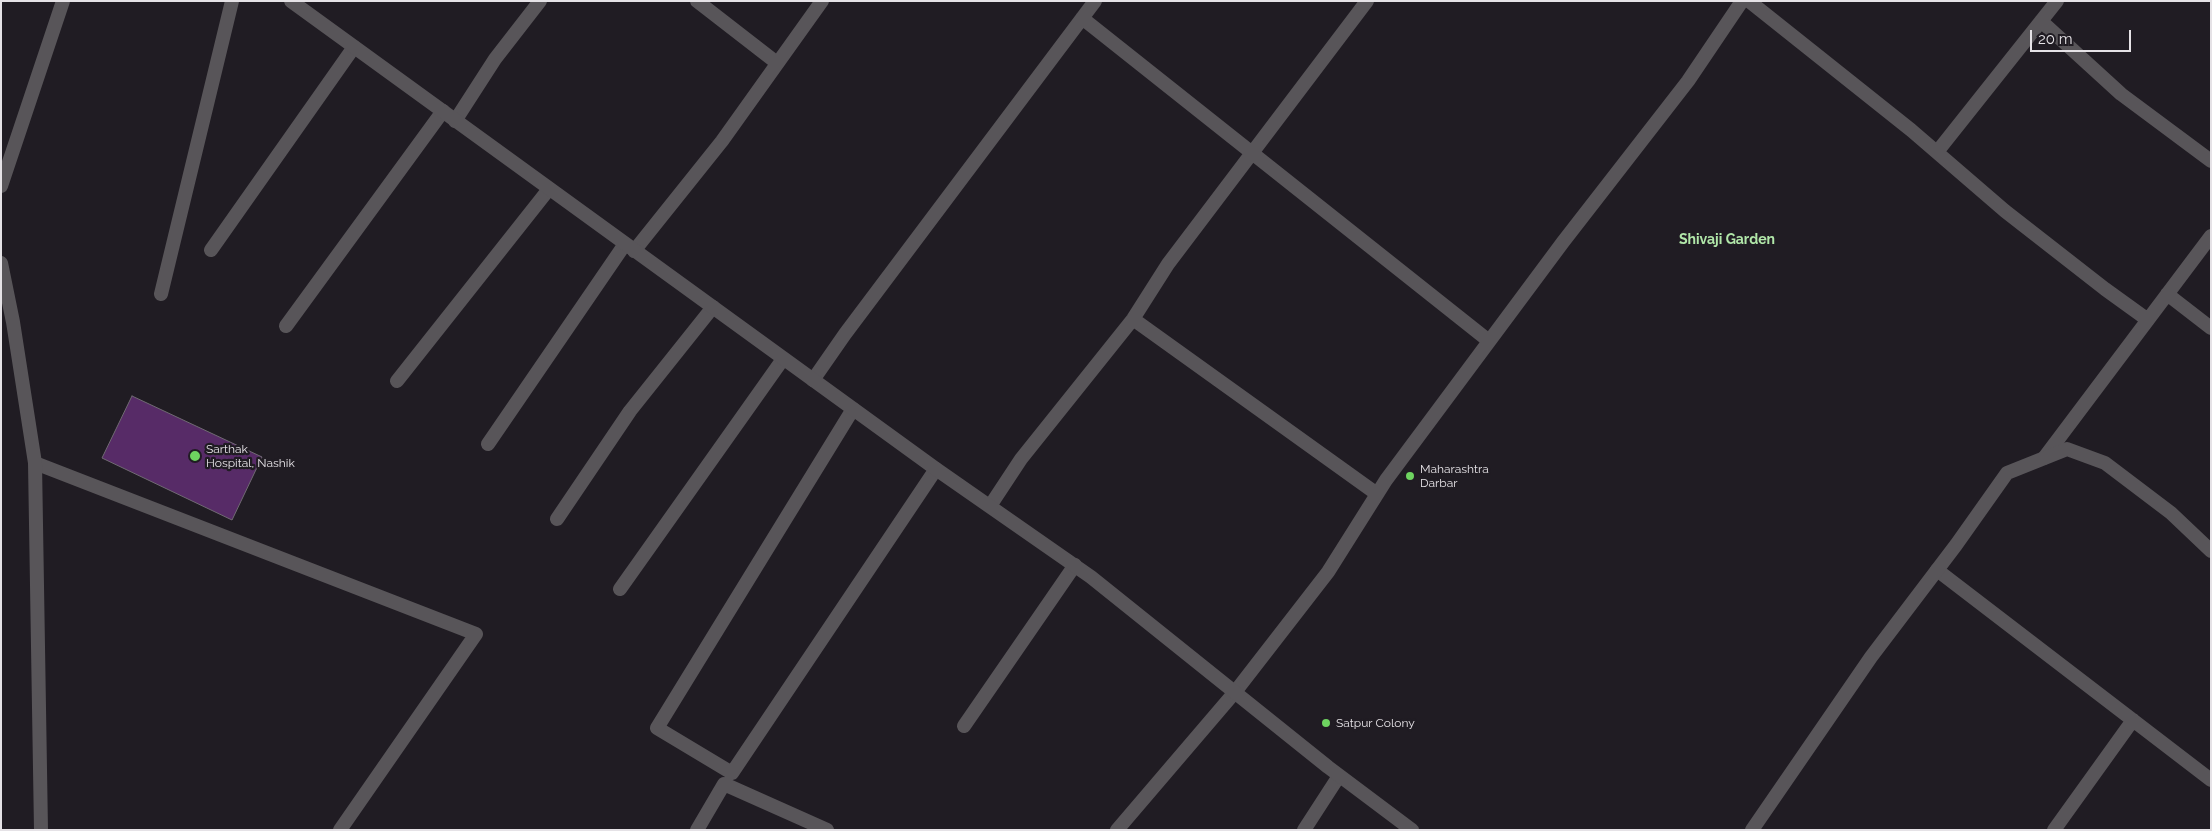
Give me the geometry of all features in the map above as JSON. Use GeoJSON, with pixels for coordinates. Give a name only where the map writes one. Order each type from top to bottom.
{"type":"FeatureCollection","features":[{"type":"Feature","properties":{"kind":"street"},"geometry":{"type":"LineString","coordinates":[[1,186],[63,1]]}},
{"type":"Feature","properties":{"kind":"street"},"geometry":{"type":"LineString","coordinates":[[160,294],[232,1]]}},
{"type":"Feature","properties":{"kind":"street"},"geometry":{"type":"LineString","coordinates":[[291,1],[783,359],[936,469],[1075,565],[1339,776],[1412,830]]}},
{"type":"Feature","properties":{"kind":"street"},"geometry":{"type":"LineString","coordinates":[[456,121],[495,60],[540,1]]}},
{"type":"Feature","properties":{"kind":"street"},"geometry":{"type":"LineString","coordinates":[[697,1],[778,63]]}},
{"type":"Feature","properties":{"kind":"street"},"geometry":{"type":"LineString","coordinates":[[488,444],[630,247],[722,141],[822,1]]}},
{"type":"Feature","properties":{"kind":"street"},"geometry":{"type":"LineString","coordinates":[[813,380],[845,334],[1095,1]]}},
{"type":"Feature","properties":{"kind":"street"},"geometry":{"type":"LineString","coordinates":[[990,506],[1021,459],[1133,319],[1168,264],[1367,1]]}},
{"type":"Feature","properties":{"kind":"street"},"geometry":{"type":"LineString","coordinates":[[1117,830],[1235,692],[1328,572],[1377,494],[1489,341],[1688,80],[1742,1]]}},
{"type":"Feature","properties":{"kind":"street"},"geometry":{"type":"LineString","coordinates":[[1749,1],[1937,152],[2005,211],[2105,290],[2148,320]]}},
{"type":"Feature","properties":{"kind":"street"},"geometry":{"type":"LineString","coordinates":[[1937,152],[2057,1]]}},
{"type":"Feature","properties":{"kind":"street"},"geometry":{"type":"LineString","coordinates":[[1082,18],[1489,341]]}},
{"type":"Feature","properties":{"kind":"street"},"geometry":{"type":"LineString","coordinates":[[2041,21],[2121,94],[2211,161]]}},
{"type":"Feature","properties":{"kind":"street"},"geometry":{"type":"LineString","coordinates":[[211,250],[354,47]]}},
{"type":"Feature","properties":{"kind":"street"},"geometry":{"type":"LineString","coordinates":[[286,326],[443,111]]}},
{"type":"Feature","properties":{"kind":"street"},"geometry":{"type":"LineString","coordinates":[[397,381],[549,188]]}},
{"type":"Feature","properties":{"kind":"street"},"geometry":{"type":"LineString","coordinates":[[2044,458],[2211,236]]}},
{"type":"Feature","properties":{"kind":"street"},"geometry":{"type":"LineString","coordinates":[[1,263],[13,322],[35,463],[42,830]]}},
{"type":"Feature","properties":{"kind":"street"},"geometry":{"type":"LineString","coordinates":[[2166,294],[2211,328]]}},
{"type":"Feature","properties":{"kind":"street"},"geometry":{"type":"LineString","coordinates":[[557,519],[630,411],[713,307]]}},
{"type":"Feature","properties":{"kind":"street"},"geometry":{"type":"LineString","coordinates":[[1133,319],[1377,494]]}},
{"type":"Feature","properties":{"kind":"street"},"geometry":{"type":"LineString","coordinates":[[620,588],[783,359]]}},
{"type":"Feature","properties":{"kind":"street"},"geometry":{"type":"LineString","coordinates":[[853,409],[657,728],[732,772],[936,469]]}},
{"type":"Feature","properties":{"kind":"street"},"geometry":{"type":"LineString","coordinates":[[1752,830],[1871,657],[2007,473],[2066,449],[2106,463],[2171,514],[2211,551]]}},
{"type":"Feature","properties":{"kind":"street"},"geometry":{"type":"LineString","coordinates":[[35,463],[476,634],[340,830]]}},
{"type":"Feature","properties":{"kind":"street"},"geometry":{"type":"LineString","coordinates":[[964,726],[1075,565]]}},
{"type":"Feature","properties":{"kind":"street"},"geometry":{"type":"LineString","coordinates":[[1937,570],[2211,780]]}},
{"type":"Feature","properties":{"kind":"street"},"geometry":{"type":"LineString","coordinates":[[2054,830],[2133,720]]}},
{"type":"Feature","properties":{"kind":"street"},"geometry":{"type":"LineString","coordinates":[[1304,830],[1339,776]]}},
{"type":"Feature","properties":{"kind":"street"},"geometry":{"type":"LineString","coordinates":[[697,830],[724,784],[827,830]]}},
{"type":"Feature","properties":{"kind":"building"},"geometry":{"type":"Polygon","coordinates":[[[132,396],[262,457],[232,520],[102,458],[132,396]]]}},
{"type":"Feature","properties":{"kind":"place","name":"Sarthak Hospital, Nashik"},"geometry":{"type":"Point","coordinates":[195,456]}},
{"type":"Feature","properties":{"kind":"place","name":"Maharashtra Darbar"},"geometry":{"type":"Point","coordinates":[1410,476]}},
{"type":"Feature","properties":{"kind":"place","name":"Satpur Colony"},"geometry":{"type":"Point","coordinates":[1326,723]}},
{"type":"Feature","properties":{"kind":"district","name":"Shivaji Garden"},"geometry":{"type":"Point","coordinates":[1727,240]}}]}
